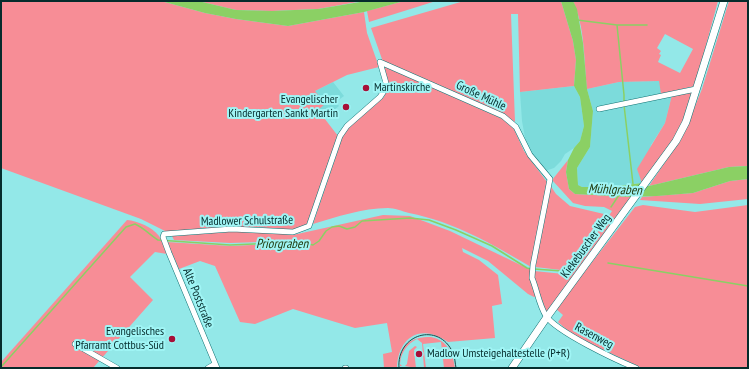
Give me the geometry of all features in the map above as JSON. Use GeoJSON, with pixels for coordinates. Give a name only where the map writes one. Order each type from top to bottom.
{"type":"FeatureCollection","features":[{"type":"Feature","properties":{"kind":"main road","name":"Kiekebuscher Weg"},"geometry":{"type":"LineString","coordinates":[[512,368],[547,317],[646,184],[676,141],[686,122],[723,3]]}},
{"type":"Feature","properties":{"kind":"street","name":"Madlower Schulstraße"},"geometry":{"type":"LineString","coordinates":[[164,235],[232,229],[293,232],[309,226],[340,136],[347,126],[380,97],[384,91],[386,83],[380,62]]}},
{"type":"Feature","properties":{"kind":"street","name":"Große Mühle"},"geometry":{"type":"LineString","coordinates":[[380,62],[503,116],[516,127],[530,155],[550,179],[532,274],[541,305],[547,317]]}},
{"type":"Feature","properties":{"kind":"street"},"geometry":{"type":"LineString","coordinates":[[599,109],[696,89]]}},
{"type":"Feature","properties":{"kind":"street","name":"Alte Poststraße"},"geometry":{"type":"LineString","coordinates":[[164,235],[166,245],[216,366]]}},
{"type":"Feature","properties":{"kind":"street","name":"Rasenweg"},"geometry":{"type":"LineString","coordinates":[[547,317],[565,332],[577,339],[636,368]]}},
{"type":"Feature","properties":{"kind":"street"},"geometry":{"type":"LineString","coordinates":[[75,344],[117,368]]}},
{"type":"Feature","properties":{"kind":"street"},"geometry":{"type":"LineString","coordinates":[[208,368],[216,366]]}},
{"type":"Feature","properties":{"kind":"shaded area"},"geometry":{"type":"Polygon","coordinates":[[[1,1],[161,1],[205,13],[288,26],[364,12],[367,33],[379,67],[347,75],[315,91],[325,104],[318,110],[338,136],[307,224],[293,230],[257,227],[206,228],[167,232],[141,219],[1,168],[1,1]]]}},
{"type":"Feature","properties":{"kind":"shaded area"},"geometry":{"type":"Polygon","coordinates":[[[198,1],[363,1],[318,9],[272,11],[236,10],[198,1]]]}},
{"type":"Feature","properties":{"kind":"shaded area"},"geometry":{"type":"Polygon","coordinates":[[[404,1],[436,1],[369,22],[367,11],[404,1]]]}},
{"type":"Feature","properties":{"kind":"shaded area"},"geometry":{"type":"Polygon","coordinates":[[[464,1],[561,1],[573,41],[576,60],[574,86],[520,92],[518,14],[511,14],[515,122],[504,115],[383,62],[371,28],[464,1]]]}},
{"type":"Feature","properties":{"kind":"shaded area"},"geometry":{"type":"Polygon","coordinates":[[[573,1],[718,1],[695,86],[661,94],[659,81],[619,82],[587,89],[582,33],[573,1]],[[665,34],[657,48],[661,51],[658,62],[680,73],[693,49],[665,34]]]}},
{"type":"Feature","properties":{"kind":"shaded area"},"geometry":{"type":"Polygon","coordinates":[[[729,1],[748,1],[748,166],[729,167],[649,186],[682,137],[702,89],[729,1]]]}},
{"type":"Feature","properties":{"kind":"shaded area"},"geometry":{"type":"Polygon","coordinates":[[[384,66],[503,119],[514,129],[524,151],[547,182],[531,267],[472,234],[426,217],[393,208],[378,208],[359,211],[313,224],[342,138],[348,128],[384,97],[386,93],[387,82],[384,66]]]}},
{"type":"Feature","properties":{"kind":"shaded area"},"geometry":{"type":"Polygon","coordinates":[[[659,81],[672,95],[665,123],[651,145],[642,183],[611,187],[582,187],[578,185],[577,168],[590,147],[593,111],[587,89],[619,82],[659,81]]]}},
{"type":"Feature","properties":{"kind":"shaded area"},"geometry":{"type":"Polygon","coordinates":[[[333,82],[344,96],[336,102],[339,106],[324,118],[318,110],[315,91],[333,82]]]}},
{"type":"Feature","properties":{"kind":"shaded area"},"geometry":{"type":"Polygon","coordinates":[[[574,86],[580,97],[584,126],[580,141],[574,148],[565,154],[554,168],[545,171],[529,150],[525,138],[520,92],[574,86]]]}},
{"type":"Feature","properties":{"kind":"shaded area"},"geometry":{"type":"Polygon","coordinates":[[[693,91],[678,135],[642,183],[637,169],[665,123],[672,95],[693,91]]]}},
{"type":"Feature","properties":{"kind":"shaded area"},"geometry":{"type":"Polygon","coordinates":[[[568,160],[566,172],[569,189],[575,194],[632,197],[547,314],[534,278],[534,271],[564,274],[583,254],[612,211],[604,207],[585,206],[573,203],[552,180],[568,160]]]}},
{"type":"Feature","properties":{"kind":"shaded area"},"geometry":{"type":"Polygon","coordinates":[[[748,179],[748,199],[700,204],[640,200],[642,197],[693,193],[730,181],[748,179]]]}},
{"type":"Feature","properties":{"kind":"shaded area"},"geometry":{"type":"Polygon","coordinates":[[[550,185],[556,194],[570,206],[604,214],[580,250],[561,270],[535,267],[550,185]]]}},
{"type":"Feature","properties":{"kind":"shaded area"},"geometry":{"type":"Polygon","coordinates":[[[643,205],[695,212],[748,205],[748,368],[642,368],[574,336],[558,322],[563,315],[556,309],[561,302],[635,207],[643,205]]]}},
{"type":"Feature","properties":{"kind":"shaded area"},"geometry":{"type":"Polygon","coordinates":[[[383,215],[410,216],[450,231],[531,270],[536,297],[528,294],[488,261],[462,248],[463,252],[479,260],[498,275],[502,304],[492,306],[495,338],[448,342],[438,336],[421,333],[413,336],[402,348],[398,357],[397,368],[384,368],[383,354],[392,352],[387,323],[355,328],[293,309],[255,324],[240,322],[215,266],[200,261],[179,269],[167,242],[231,246],[293,243],[293,241],[230,243],[174,240],[172,236],[242,231],[265,231],[293,235],[383,215]]]}},
{"type":"Feature","properties":{"kind":"shaded area"},"geometry":{"type":"Polygon","coordinates":[[[127,220],[144,225],[153,230],[162,240],[167,254],[155,252],[130,277],[153,300],[93,368],[1,368],[1,362],[127,220]]]}},
{"type":"Feature","properties":{"kind":"shaded area"},"geometry":{"type":"Polygon","coordinates":[[[431,337],[441,341],[445,344],[451,352],[455,368],[444,368],[441,342],[423,344],[426,368],[424,368],[422,343],[417,339],[410,343],[405,349],[400,363],[400,358],[404,347],[408,343],[418,338],[431,337]]]}},
{"type":"Feature","properties":{"kind":"shaded area"},"geometry":{"type":"Polygon","coordinates":[[[415,346],[417,347],[414,350],[416,368],[405,366],[407,364],[409,351],[415,346]]]}},
{"type":"Feature","properties":{"kind":"water"},"geometry":{"type":"Polygon","coordinates":[[[161,1],[198,1],[236,10],[272,11],[318,9],[366,1],[404,1],[364,12],[288,26],[205,13],[161,1]]]}},
{"type":"Feature","properties":{"kind":"water","name":"Mühlgraben"},"geometry":{"type":"Polygon","coordinates":[[[561,1],[573,1],[577,9],[583,43],[587,89],[593,111],[590,147],[577,168],[578,185],[582,187],[611,187],[642,183],[649,186],[729,167],[748,166],[748,179],[730,181],[693,193],[657,196],[632,197],[575,194],[569,189],[566,172],[568,160],[574,148],[580,141],[584,126],[580,97],[574,86],[576,60],[573,41],[561,1]]]}},
{"type":"Feature","properties":{"kind":"waterway"},"geometry":{"type":"LineString","coordinates":[[577,20],[617,25],[647,25]]}},
{"type":"Feature","properties":{"kind":"waterway","name":"Mühlgraben"},"geometry":{"type":"LineString","coordinates":[[617,25],[633,184]]}},
{"type":"Feature","properties":{"kind":"waterway","name":"Priorgraben"},"geometry":{"type":"LineString","coordinates":[[611,207],[619,195]]}},
{"type":"Feature","properties":{"kind":"waterway","name":"Priorgraben"},"geometry":{"type":"LineString","coordinates":[[534,269],[562,271],[581,252],[607,215]]}},
{"type":"Feature","properties":{"kind":"waterway","name":"Priorgraben"},"geometry":{"type":"LineString","coordinates":[[1,367],[126,227],[135,224],[158,240],[230,245],[300,242],[313,245],[319,241],[326,231],[332,227],[339,226],[347,229],[355,227],[362,221],[410,218],[429,220],[492,246],[531,269]]}},
{"type":"Feature","properties":{"kind":"waterway"},"geometry":{"type":"LineString","coordinates":[[608,263],[748,286]]}},
{"type":"Feature","properties":{"kind":"tram line"},"geometry":{"type":"LineString","coordinates":[[399,368],[400,356],[404,347],[411,340],[420,336],[429,335],[438,337],[447,343],[454,355],[456,368]]}},
{"type":"Feature","properties":{"kind":"place","name":"Martinskirche"},"geometry":{"type":"Point","coordinates":[366,88]}},
{"type":"Feature","properties":{"kind":"place","name":"Evangelischer Kindergarten Sankt Martin"},"geometry":{"type":"Point","coordinates":[346,107]}},
{"type":"Feature","properties":{"kind":"place","name":"Evangelisches Pfarramt Cottbus-Süd"},"geometry":{"type":"Point","coordinates":[172,339]}},
{"type":"Feature","properties":{"kind":"place","name":"Madlow Umsteigehaltestelle (P+R)"},"geometry":{"type":"Point","coordinates":[419,354]}}]}
